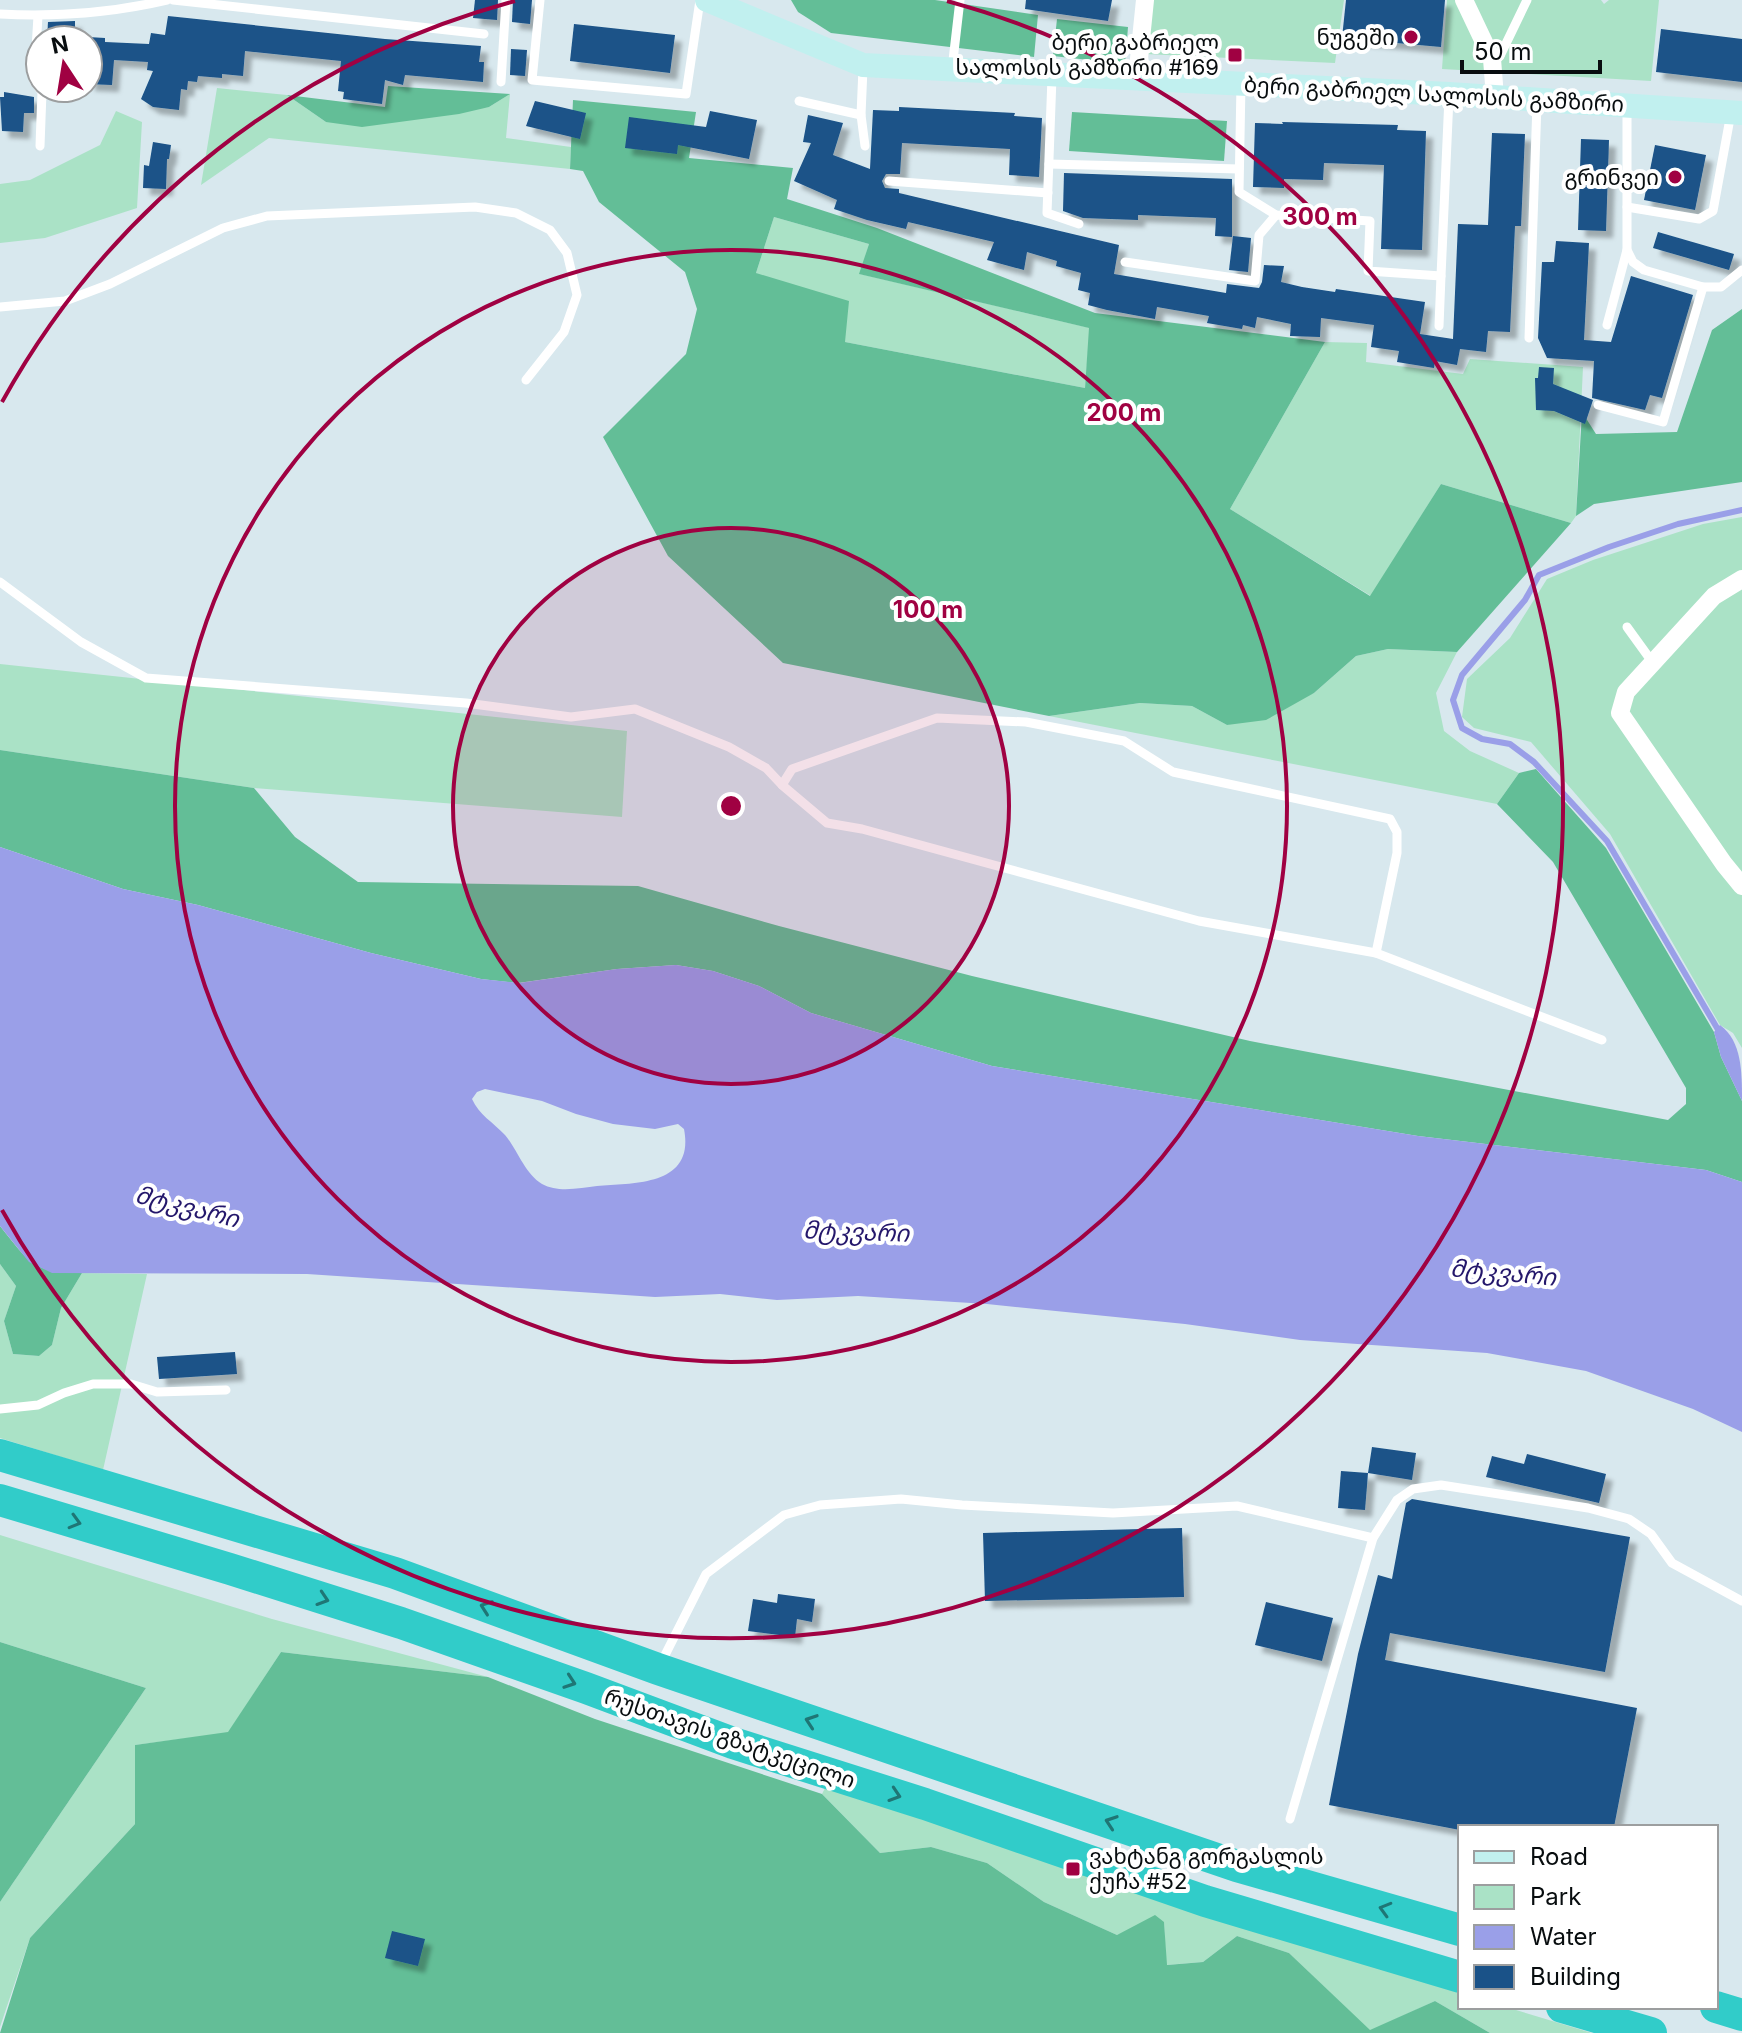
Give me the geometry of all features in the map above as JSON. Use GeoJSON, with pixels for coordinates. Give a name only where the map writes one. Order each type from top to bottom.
{"type":"FeatureCollection","features":[{"type":"Feature","properties":{"kind":"highway","name":"რუსთავის გზატკეცილი"},"geometry":{"type":"LineString","coordinates":[[0,1455],[395,1573],[658,1669],[1237,1866],[1458,1929]]}},
{"type":"Feature","properties":{"kind":"highway","name":"რუსთავის გზატკეცილი"},"geometry":{"type":"LineString","coordinates":[[0,1500],[401,1623],[733,1743],[925,1804],[1205,1901],[1458,1976]]}},
{"type":"Feature","properties":{"kind":"highway"},"geometry":{"type":"LineString","coordinates":[[1718,2008],[1742,2015]]}},
{"type":"Feature","properties":{"kind":"highway"},"geometry":{"type":"LineString","coordinates":[[1569,2009],[1651,2033]]}},
{"type":"Feature","properties":{"kind":"main road","name":"ბერი გაბრიელ სალოსის გამზირი"},"geometry":{"type":"LineString","coordinates":[[707,0],[863,65],[1449,94],[1736,112]]}},
{"type":"Feature","properties":{"kind":"street"},"geometry":{"type":"LineString","coordinates":[[1137,78],[1145,0]]}},
{"type":"Feature","properties":{"kind":"street"},"geometry":{"type":"LineString","coordinates":[[1464,0],[1492,59],[1495,97]]}},
{"type":"Feature","properties":{"kind":"street"},"geometry":{"type":"LineString","coordinates":[[1742,579],[1714,596],[1626,692],[1620,713],[1742,886]]}},
{"type":"Feature","properties":{"kind":"lane"},"geometry":{"type":"LineString","coordinates":[[0,14],[38,16],[167,0]]}},
{"type":"Feature","properties":{"kind":"lane"},"geometry":{"type":"LineString","coordinates":[[173,0],[484,34]]}},
{"type":"Feature","properties":{"kind":"lane"},"geometry":{"type":"LineString","coordinates":[[501,82],[506,0]]}},
{"type":"Feature","properties":{"kind":"lane"},"geometry":{"type":"LineString","coordinates":[[540,0],[532,80],[686,94],[700,0]]}},
{"type":"Feature","properties":{"kind":"lane"},"geometry":{"type":"LineString","coordinates":[[952,69],[960,0]]}},
{"type":"Feature","properties":{"kind":"lane"},"geometry":{"type":"LineString","coordinates":[[1492,59],[1500,56],[1527,0]]}},
{"type":"Feature","properties":{"kind":"lane"},"geometry":{"type":"LineString","coordinates":[[38,16],[34,81],[42,92],[40,146]]}},
{"type":"Feature","properties":{"kind":"lane"},"geometry":{"type":"LineString","coordinates":[[863,65],[861,115],[865,146]]}},
{"type":"Feature","properties":{"kind":"lane"},"geometry":{"type":"LineString","coordinates":[[1052,74],[1047,213],[1079,224]]}},
{"type":"Feature","properties":{"kind":"lane"},"geometry":{"type":"LineString","coordinates":[[1241,83],[1239,192],[1276,215],[1370,221],[1368,271],[1441,276]]}},
{"type":"Feature","properties":{"kind":"lane"},"geometry":{"type":"LineString","coordinates":[[1439,326],[1449,94]]}},
{"type":"Feature","properties":{"kind":"lane"},"geometry":{"type":"LineString","coordinates":[[1529,338],[1537,99]]}},
{"type":"Feature","properties":{"kind":"lane"},"geometry":{"type":"LineString","coordinates":[[799,101],[861,115]]}},
{"type":"Feature","properties":{"kind":"lane"},"geometry":{"type":"LineString","coordinates":[[1607,325],[1627,250],[1627,105]]}},
{"type":"Feature","properties":{"kind":"lane"},"geometry":{"type":"LineString","coordinates":[[1627,207],[1699,219],[1713,211],[1736,112]]}},
{"type":"Feature","properties":{"kind":"lane"},"geometry":{"type":"LineString","coordinates":[[1049,164],[1239,169]]}},
{"type":"Feature","properties":{"kind":"lane"},"geometry":{"type":"LineString","coordinates":[[889,181],[1048,193]]}},
{"type":"Feature","properties":{"kind":"lane"},"geometry":{"type":"LineString","coordinates":[[0,307],[65,301],[110,284],[223,228],[267,216],[475,207],[516,213],[550,230],[567,253],[577,295],[564,332],[526,380]]}},
{"type":"Feature","properties":{"kind":"lane"},"geometry":{"type":"LineString","coordinates":[[1125,262],[1255,281],[1259,235],[1276,215]]}},
{"type":"Feature","properties":{"kind":"lane"},"geometry":{"type":"LineString","coordinates":[[1627,250],[1633,262],[1644,270],[1703,287],[1721,287],[1742,270]]}},
{"type":"Feature","properties":{"kind":"lane"},"geometry":{"type":"LineString","coordinates":[[1598,405],[1663,422],[1703,287]]}},
{"type":"Feature","properties":{"kind":"lane"},"geometry":{"type":"LineString","coordinates":[[0,582],[81,642],[146,678],[466,703],[571,717],[635,709],[729,747],[766,768],[827,823],[862,829],[1199,921],[1376,953],[1602,1040]]}},
{"type":"Feature","properties":{"kind":"lane"},"geometry":{"type":"LineString","coordinates":[[1627,627],[1653,663]]}},
{"type":"Feature","properties":{"kind":"lane"},"geometry":{"type":"LineString","coordinates":[[782,785],[792,769],[937,718],[1026,722],[1124,741],[1173,772],[1390,819],[1397,832],[1397,853],[1376,953]]}},
{"type":"Feature","properties":{"kind":"lane"},"geometry":{"type":"LineString","coordinates":[[0,1409],[38,1405],[93,1384],[131,1384],[157,1392],[226,1390]]}},
{"type":"Feature","properties":{"kind":"lane"},"geometry":{"type":"LineString","coordinates":[[1290,1819],[1373,1538],[1397,1500],[1413,1489],[1441,1485],[1588,1508],[1629,1519],[1651,1534],[1672,1563],[1741,1604]]}},
{"type":"Feature","properties":{"kind":"lane"},"geometry":{"type":"LineString","coordinates":[[658,1669],[706,1574],[784,1515],[820,1505],[901,1499],[1113,1513],[1237,1506],[1373,1538]]}},
{"type":"Feature","properties":{"kind":"green space"},"geometry":{"type":"Polygon","coordinates":[[[791,0],[935,0],[1038,15],[1034,57],[831,33],[798,12],[791,0]]]}},
{"type":"Feature","properties":{"kind":"green space"},"geometry":{"type":"Polygon","coordinates":[[[1150,0],[1344,0],[1335,63],[1145,54],[1150,0]]]}},
{"type":"Feature","properties":{"kind":"green space"},"geometry":{"type":"Polygon","coordinates":[[[1447,0],[1601,0],[1604,4],[1609,0],[1659,0],[1651,81],[1442,69],[1447,0]]]}},
{"type":"Feature","properties":{"kind":"green space"},"geometry":{"type":"Polygon","coordinates":[[[1057,19],[1128,27],[1125,64],[1053,56],[1057,19]]]}},
{"type":"Feature","properties":{"kind":"green space"},"geometry":{"type":"Polygon","coordinates":[[[388,86],[510,94],[489,107],[459,114],[362,127],[326,122],[287,95],[385,107],[388,86]]]}},
{"type":"Feature","properties":{"kind":"green space"},"geometry":{"type":"Polygon","coordinates":[[[217,88],[287,95],[326,122],[489,107],[510,94],[506,138],[571,147],[570,169],[269,138],[201,185],[217,88]]]}},
{"type":"Feature","properties":{"kind":"green space"},"geometry":{"type":"Polygon","coordinates":[[[573,100],[696,112],[689,158],[793,168],[787,199],[877,228],[1095,313],[1325,342],[1230,509],[1370,596],[1441,484],[1571,523],[1457,652],[1388,649],[1356,656],[1314,693],[1266,720],[1227,725],[1192,706],[1140,703],[1049,716],[783,663],[668,556],[603,437],[686,354],[697,309],[685,272],[599,202],[583,171],[570,169],[573,100]],[[774,217],[756,273],[849,301],[845,342],[1085,388],[1089,328],[859,274],[869,244],[774,217]]]}},
{"type":"Feature","properties":{"kind":"green space"},"geometry":{"type":"Polygon","coordinates":[[[116,111],[142,122],[137,208],[45,238],[0,243],[0,184],[30,180],[100,145],[116,111]]]}},
{"type":"Feature","properties":{"kind":"green space"},"geometry":{"type":"Polygon","coordinates":[[[1072,112],[1227,121],[1224,161],[1069,151],[1072,112]]]}},
{"type":"Feature","properties":{"kind":"green space"},"geometry":{"type":"Polygon","coordinates":[[[774,217],[869,244],[860,274],[1090,328],[1085,388],[845,342],[756,273],[774,217]]]}},
{"type":"Feature","properties":{"kind":"green space"},"geometry":{"type":"Polygon","coordinates":[[[1742,309],[1742,482],[1594,504],[1576,516],[1582,412],[1596,434],[1677,432],[1712,330],[1742,309]]]}},
{"type":"Feature","properties":{"kind":"green space"},"geometry":{"type":"Polygon","coordinates":[[[1325,342],[1367,343],[1366,362],[1463,374],[1470,359],[1583,367],[1576,516],[1571,523],[1441,484],[1371,596],[1230,509],[1325,342]]]}},
{"type":"Feature","properties":{"kind":"green space"},"geometry":{"type":"Polygon","coordinates":[[[1742,517],[1742,1048],[1733,1033],[1720,1025],[1610,834],[1531,742],[1474,728],[1462,717],[1467,679],[1510,638],[1547,579],[1593,560],[1703,524],[1742,517]]]}},
{"type":"Feature","properties":{"kind":"green space"},"geometry":{"type":"Polygon","coordinates":[[[1388,649],[1457,652],[1436,693],[1444,731],[1470,751],[1519,773],[1497,804],[1049,716],[1140,703],[1192,706],[1227,725],[1314,693],[1356,656],[1388,649]]]}},
{"type":"Feature","properties":{"kind":"green space"},"geometry":{"type":"Polygon","coordinates":[[[0,664],[627,731],[622,817],[254,788],[0,750],[0,664]]]}},
{"type":"Feature","properties":{"kind":"green space"},"geometry":{"type":"Polygon","coordinates":[[[0,750],[254,788],[295,837],[358,882],[638,886],[972,976],[1250,1041],[1668,1120],[1686,1104],[1686,1088],[1553,862],[1497,804],[1519,773],[1536,769],[1606,848],[1714,1032],[1721,1057],[1742,1101],[1742,1182],[1706,1170],[1418,1136],[992,1066],[811,1013],[759,986],[713,971],[676,965],[617,969],[518,983],[481,979],[371,953],[198,905],[123,889],[0,847],[0,750]]]}},
{"type":"Feature","properties":{"kind":"green space"},"geometry":{"type":"Polygon","coordinates":[[[0,1226],[33,1263],[52,1271],[82,1273],[61,1308],[52,1345],[39,1356],[13,1354],[4,1321],[16,1286],[0,1264],[0,1226]]]}},
{"type":"Feature","properties":{"kind":"green space"},"geometry":{"type":"Polygon","coordinates":[[[0,1264],[16,1286],[4,1321],[13,1354],[39,1356],[52,1345],[61,1308],[82,1273],[147,1274],[103,1470],[0,1438],[0,1264]]]}},
{"type":"Feature","properties":{"kind":"green space"},"geometry":{"type":"Polygon","coordinates":[[[0,1535],[272,1619],[488,1677],[281,1652],[228,1733],[135,1745],[135,1824],[30,1938],[0,2027],[0,1902],[146,1688],[0,1642],[0,1535]]]}},
{"type":"Feature","properties":{"kind":"green space"},"geometry":{"type":"Polygon","coordinates":[[[0,1642],[146,1688],[0,1902],[0,1642]]]}},
{"type":"Feature","properties":{"kind":"green space"},"geometry":{"type":"Polygon","coordinates":[[[281,1652],[488,1677],[595,1719],[822,1794],[880,1853],[931,1847],[987,1863],[1044,1902],[1117,1935],[1155,1915],[1164,1922],[1167,1965],[1203,1962],[1237,1936],[1289,1953],[1370,2030],[1435,2001],[1490,2033],[0,2033],[30,1938],[135,1824],[135,1745],[228,1732],[281,1652]]]}},
{"type":"Feature","properties":{"kind":"green space"},"geometry":{"type":"Polygon","coordinates":[[[827,1784],[1218,1918],[1458,1992],[1458,2009],[1513,2009],[1592,2033],[1490,2033],[1435,2001],[1370,2031],[1289,1953],[1237,1936],[1203,1962],[1166,1965],[1164,1922],[1117,1935],[1044,1902],[987,1863],[931,1847],[880,1853],[822,1794],[827,1784]]]}},
{"type":"Feature","properties":{"kind":"water","name":"მტკვარი"},"geometry":{"type":"Polygon","coordinates":[[[0,847],[123,889],[198,905],[371,953],[481,979],[519,983],[617,969],[676,965],[713,971],[759,986],[811,1013],[992,1066],[1418,1136],[1706,1170],[1742,1182],[1742,1432],[1693,1409],[1586,1371],[1487,1353],[1300,1340],[1185,1324],[987,1304],[858,1296],[777,1300],[720,1294],[655,1297],[307,1274],[52,1273],[29,1262],[0,1226],[0,847]],[[485,1089],[477,1092],[472,1099],[482,1114],[505,1135],[536,1180],[548,1187],[569,1189],[644,1182],[659,1178],[680,1162],[685,1148],[684,1129],[678,1124],[655,1129],[613,1124],[542,1101],[485,1089]]]}},
{"type":"Feature","properties":{"kind":"water"},"geometry":{"type":"Polygon","coordinates":[[[1720,1025],[1737,1048],[1742,1101],[1721,1057],[1714,1032],[1720,1025]]]}},
{"type":"Feature","properties":{"kind":"building"},"geometry":{"type":"Polygon","coordinates":[[[475,0],[498,0],[497,20],[473,18],[475,0]]]}},
{"type":"Feature","properties":{"kind":"building"},"geometry":{"type":"Polygon","coordinates":[[[513,0],[532,0],[530,24],[512,22],[513,0]]]}},
{"type":"Feature","properties":{"kind":"building"},"geometry":{"type":"Polygon","coordinates":[[[1026,0],[1112,0],[1108,21],[1025,9],[1026,0]]]}},
{"type":"Feature","properties":{"kind":"building"},"geometry":{"type":"Polygon","coordinates":[[[1346,0],[1445,0],[1441,47],[1342,38],[1346,0]]]}},
{"type":"Feature","properties":{"kind":"building"},"geometry":{"type":"Polygon","coordinates":[[[168,16],[481,46],[479,62],[484,62],[483,82],[405,75],[403,85],[385,80],[382,104],[343,99],[344,92],[338,91],[341,61],[245,51],[243,76],[198,76],[197,82],[188,81],[187,90],[181,89],[179,110],[153,107],[141,99],[153,71],[147,70],[148,62],[114,60],[112,85],[104,85],[104,38],[105,42],[149,44],[151,33],[165,35],[168,16]]]}},
{"type":"Feature","properties":{"kind":"building"},"geometry":{"type":"Polygon","coordinates":[[[75,21],[75,24],[48,24],[75,21]]]}},
{"type":"Feature","properties":{"kind":"building"},"geometry":{"type":"Polygon","coordinates":[[[574,24],[675,35],[670,73],[570,61],[574,24]]]}},
{"type":"Feature","properties":{"kind":"building"},"geometry":{"type":"Polygon","coordinates":[[[1661,29],[1742,39],[1742,82],[1656,72],[1661,29]]]}},
{"type":"Feature","properties":{"kind":"building"},"geometry":{"type":"Polygon","coordinates":[[[511,49],[527,50],[525,76],[510,75],[511,49]]]}},
{"type":"Feature","properties":{"kind":"building"},"geometry":{"type":"Polygon","coordinates":[[[4,92],[24,95],[24,104],[34,104],[34,113],[24,113],[23,132],[2,131],[0,97],[4,97],[4,92]]]}},
{"type":"Feature","properties":{"kind":"building"},"geometry":{"type":"Polygon","coordinates":[[[535,101],[586,113],[580,139],[526,126],[535,101]]]}},
{"type":"Feature","properties":{"kind":"building"},"geometry":{"type":"Polygon","coordinates":[[[899,107],[1015,113],[1014,116],[1042,118],[1039,177],[1009,175],[1010,149],[902,143],[900,174],[886,174],[882,181],[885,188],[1119,245],[1114,274],[1226,293],[1227,284],[1259,288],[1264,265],[1284,266],[1281,282],[1335,292],[1336,289],[1425,302],[1420,334],[1453,339],[1458,224],[1488,225],[1492,133],[1525,134],[1521,226],[1515,226],[1510,332],[1488,331],[1486,352],[1460,349],[1457,365],[1435,361],[1434,368],[1397,362],[1399,351],[1371,347],[1374,325],[1321,318],[1320,337],[1290,336],[1291,324],[1257,317],[1255,328],[1243,325],[1242,329],[1207,323],[1209,316],[1157,307],[1155,319],[1107,310],[1088,305],[1090,293],[1078,290],[1081,273],[1056,266],[1057,261],[1027,252],[1024,270],[987,260],[994,242],[908,222],[906,229],[867,220],[834,209],[837,200],[794,181],[811,143],[803,142],[808,115],[843,123],[833,155],[870,169],[873,110],[899,111],[899,107]]]}},
{"type":"Feature","properties":{"kind":"building"},"geometry":{"type":"Polygon","coordinates":[[[710,111],[757,120],[749,159],[678,145],[677,154],[625,148],[629,117],[706,127],[710,111]]]}},
{"type":"Feature","properties":{"kind":"building"},"geometry":{"type":"Polygon","coordinates":[[[1255,123],[1398,125],[1397,130],[1426,131],[1422,250],[1381,249],[1384,165],[1324,163],[1323,180],[1284,179],[1284,188],[1253,187],[1255,123]]]}},
{"type":"Feature","properties":{"kind":"building"},"geometry":{"type":"Polygon","coordinates":[[[1581,139],[1609,140],[1606,231],[1578,230],[1581,139]]]}},
{"type":"Feature","properties":{"kind":"building"},"geometry":{"type":"Polygon","coordinates":[[[153,142],[171,145],[166,189],[143,188],[144,165],[149,166],[153,142]]]}},
{"type":"Feature","properties":{"kind":"building","name":"გრინვეი"},"geometry":{"type":"Polygon","coordinates":[[[1655,145],[1706,155],[1695,210],[1644,200],[1655,145]]]}},
{"type":"Feature","properties":{"kind":"building"},"geometry":{"type":"Polygon","coordinates":[[[1064,173],[1232,179],[1232,237],[1215,236],[1216,218],[1138,215],[1138,220],[1083,218],[1063,211],[1064,173]]]}},
{"type":"Feature","properties":{"kind":"building"},"geometry":{"type":"Polygon","coordinates":[[[1658,232],[1734,254],[1729,270],[1653,248],[1658,232]]]}},
{"type":"Feature","properties":{"kind":"building"},"geometry":{"type":"Polygon","coordinates":[[[1233,236],[1251,238],[1248,272],[1229,270],[1233,236]]]}},
{"type":"Feature","properties":{"kind":"building"},"geometry":{"type":"Polygon","coordinates":[[[1556,241],[1589,243],[1584,340],[1611,342],[1631,276],[1693,295],[1662,398],[1650,395],[1645,410],[1592,398],[1594,361],[1547,358],[1538,338],[1542,262],[1554,262],[1556,241]]]}},
{"type":"Feature","properties":{"kind":"building"},"geometry":{"type":"Polygon","coordinates":[[[1539,367],[1554,368],[1553,384],[1593,400],[1585,424],[1554,411],[1536,410],[1535,378],[1538,378],[1539,367]]]}},
{"type":"Feature","properties":{"kind":"building"},"geometry":{"type":"Polygon","coordinates":[[[235,1352],[237,1374],[159,1379],[157,1357],[235,1352]]]}},
{"type":"Feature","properties":{"kind":"building"},"geometry":{"type":"Polygon","coordinates":[[[1372,1447],[1416,1453],[1412,1480],[1368,1473],[1372,1447]]]}},
{"type":"Feature","properties":{"kind":"building"},"geometry":{"type":"Polygon","coordinates":[[[1527,1454],[1606,1474],[1599,1503],[1486,1477],[1492,1456],[1524,1464],[1527,1454]]]}},
{"type":"Feature","properties":{"kind":"building"},"geometry":{"type":"Polygon","coordinates":[[[1341,1471],[1368,1473],[1365,1510],[1338,1508],[1341,1471]]]}},
{"type":"Feature","properties":{"kind":"building"},"geometry":{"type":"Polygon","coordinates":[[[1412,1499],[1630,1537],[1605,1672],[1390,1633],[1385,1660],[1637,1708],[1614,1825],[1458,1825],[1458,1830],[1329,1805],[1358,1654],[1378,1575],[1392,1579],[1406,1503],[1412,1499]]]}},
{"type":"Feature","properties":{"kind":"building"},"geometry":{"type":"Polygon","coordinates":[[[1182,1528],[1184,1597],[985,1601],[983,1533],[1182,1528]]]}},
{"type":"Feature","properties":{"kind":"building"},"geometry":{"type":"Polygon","coordinates":[[[778,1594],[815,1599],[812,1622],[797,1619],[795,1637],[748,1631],[753,1599],[777,1603],[778,1594]]]}},
{"type":"Feature","properties":{"kind":"building"},"geometry":{"type":"Polygon","coordinates":[[[1266,1602],[1333,1618],[1322,1661],[1255,1645],[1266,1602]]]}},
{"type":"Feature","properties":{"kind":"building"},"geometry":{"type":"Polygon","coordinates":[[[392,1931],[425,1939],[418,1966],[385,1958],[392,1931]]]}},
{"type":"Feature","properties":{"kind":"waterway"},"geometry":{"type":"LineString","coordinates":[[1720,1033],[1607,841],[1534,762],[1510,744],[1482,739],[1462,728],[1453,700],[1462,675],[1525,600],[1539,575],[1678,524],[1742,510]]}},
{"type":"Feature","properties":{"kind":"place","name":"ნუგეში"},"geometry":{"type":"Point","coordinates":[1411,37]}},
{"type":"Feature","properties":{"kind":"place","name":"ბერი გაბრიელ სალოსის გამზირი #169"},"geometry":{"type":"Point","coordinates":[1235,55]}},
{"type":"Feature","properties":{"kind":"place","name":"გრინვეი"},"geometry":{"type":"Point","coordinates":[1675,177]}},
{"type":"Feature","properties":{"kind":"place","name":"ვახტანგ გორგასლის ქუჩა #52"},"geometry":{"type":"Point","coordinates":[1073,1869]}}]}
